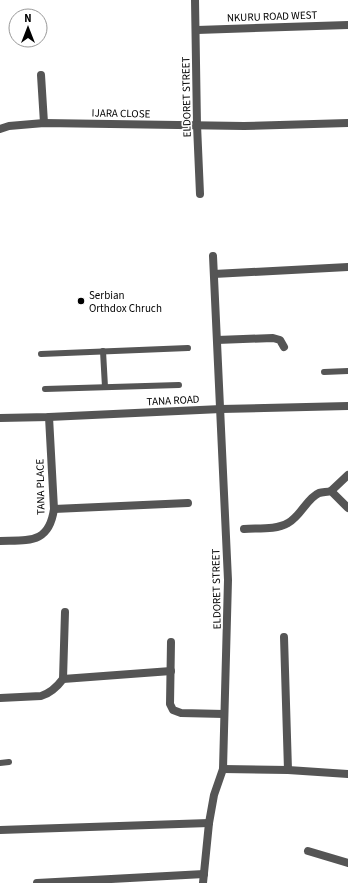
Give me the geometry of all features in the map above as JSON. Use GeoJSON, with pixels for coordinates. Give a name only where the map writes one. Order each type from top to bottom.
{"type":"FeatureCollection","features":[{"type":"Feature","properties":{"kind":"street","name":"ELDORET STREET"},"geometry":{"type":"LineString","coordinates":[[196,0],[197,125],[200,194]]}},
{"type":"Feature","properties":{"kind":"street","name":"NKURU ROAD WEST"},"geometry":{"type":"LineString","coordinates":[[197,30],[348,25]]}},
{"type":"Feature","properties":{"kind":"street"},"geometry":{"type":"LineString","coordinates":[[41,75],[44,123]]}},
{"type":"Feature","properties":{"kind":"street","name":"IJARA CLOSE"},"geometry":{"type":"LineString","coordinates":[[0,129],[9,126],[44,123],[244,126],[348,123]]}},
{"type":"Feature","properties":{"kind":"street","name":"ELDORET STREET"},"geometry":{"type":"LineString","coordinates":[[203,883],[209,823],[214,795],[222,769],[228,580],[213,256]]}},
{"type":"Feature","properties":{"kind":"street"},"geometry":{"type":"LineString","coordinates":[[214,274],[348,267]]}},
{"type":"Feature","properties":{"kind":"street"},"geometry":{"type":"LineString","coordinates":[[217,340],[277,339],[280,340],[284,347]]}},
{"type":"Feature","properties":{"kind":"street","name":"TANA ROAD"},"geometry":{"type":"LineString","coordinates":[[0,418],[221,409],[348,406]]}},
{"type":"Feature","properties":{"kind":"street","name":"TANA PLACE"},"geometry":{"type":"LineString","coordinates":[[0,541],[23,540],[40,536],[46,531],[52,521],[54,509],[49,417]]}},
{"type":"Feature","properties":{"kind":"street"},"geometry":{"type":"LineString","coordinates":[[244,529],[276,527],[287,524],[298,516],[318,493],[332,491],[348,474]]}},
{"type":"Feature","properties":{"kind":"street"},"geometry":{"type":"LineString","coordinates":[[332,491],[348,508]]}},
{"type":"Feature","properties":{"kind":"street"},"geometry":{"type":"LineString","coordinates":[[54,509],[188,503]]}},
{"type":"Feature","properties":{"kind":"street"},"geometry":{"type":"LineString","coordinates":[[0,698],[41,696],[54,690],[63,679],[65,612]]}},
{"type":"Feature","properties":{"kind":"street"},"geometry":{"type":"LineString","coordinates":[[284,637],[288,770]]}},
{"type":"Feature","properties":{"kind":"street"},"geometry":{"type":"LineString","coordinates":[[171,642],[170,704],[173,710],[181,713],[224,714]]}},
{"type":"Feature","properties":{"kind":"street"},"geometry":{"type":"LineString","coordinates":[[63,679],[171,671]]}},
{"type":"Feature","properties":{"kind":"street"},"geometry":{"type":"LineString","coordinates":[[222,769],[288,770],[348,774]]}},
{"type":"Feature","properties":{"kind":"street"},"geometry":{"type":"LineString","coordinates":[[0,830],[209,823]]}},
{"type":"Feature","properties":{"kind":"street"},"geometry":{"type":"LineString","coordinates":[[308,852],[348,863]]}},
{"type":"Feature","properties":{"kind":"street"},"geometry":{"type":"LineString","coordinates":[[37,883],[204,874]]}},
{"type":"Feature","properties":{"kind":"lane"},"geometry":{"type":"LineString","coordinates":[[41,354],[188,348]]}},
{"type":"Feature","properties":{"kind":"lane"},"geometry":{"type":"LineString","coordinates":[[104,351],[105,387]]}},
{"type":"Feature","properties":{"kind":"lane"},"geometry":{"type":"LineString","coordinates":[[324,372],[348,371]]}},
{"type":"Feature","properties":{"kind":"lane"},"geometry":{"type":"LineString","coordinates":[[45,389],[179,385]]}},
{"type":"Feature","properties":{"kind":"lane"},"geometry":{"type":"LineString","coordinates":[[0,763],[9,762]]}},
{"type":"Feature","properties":{"kind":"place","name":"Serbian Orthdox Chruch"},"geometry":{"type":"Point","coordinates":[81,301]}}]}
